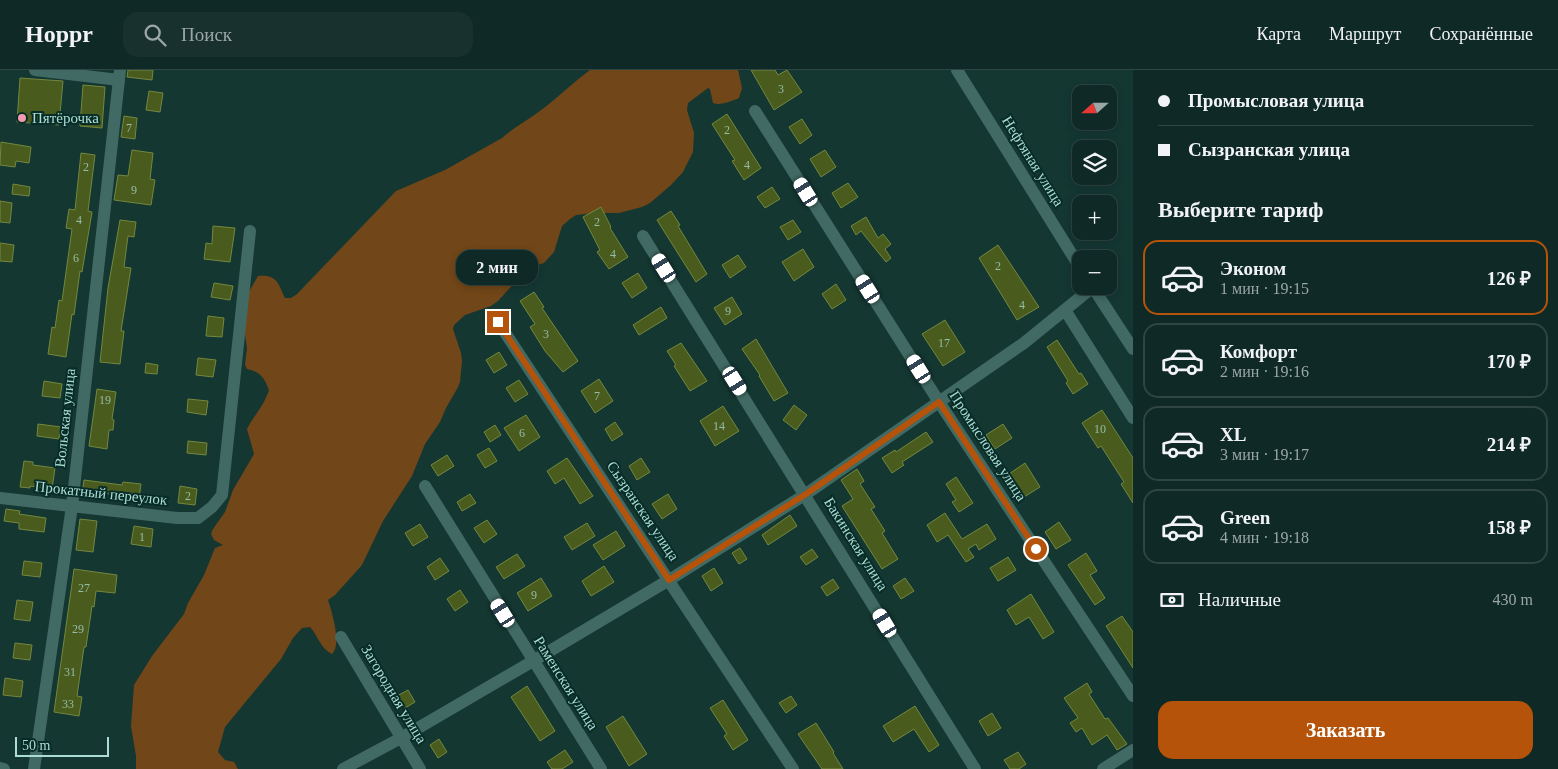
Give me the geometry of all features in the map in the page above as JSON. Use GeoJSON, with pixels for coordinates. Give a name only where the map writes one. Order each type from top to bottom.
{"type":"FeatureCollection","features":[{"type":"Feature","properties":{"kind":"street"},"geometry":{"type":"LineString","coordinates":[[35,70],[119,75]]}},
{"type":"Feature","properties":{"kind":"street","name":"Нефтяная улица"},"geometry":{"type":"LineString","coordinates":[[957,70],[1072,255]]}},
{"type":"Feature","properties":{"kind":"street","name":"Вольская улица"},"geometry":{"type":"LineString","coordinates":[[34,769],[72,506],[119,75]]}},
{"type":"Feature","properties":{"kind":"street","name":"Промысловая улица"},"geometry":{"type":"LineString","coordinates":[[755,111],[939,402],[1133,696]]}},
{"type":"Feature","properties":{"kind":"street","name":"Прокатный переулок"},"geometry":{"type":"LineString","coordinates":[[0,498],[177,518],[198,518],[212,507],[222,494],[250,231]]}},
{"type":"Feature","properties":{"kind":"street","name":"Бакинская улица"},"geometry":{"type":"LineString","coordinates":[[643,236],[806,494],[975,769]]}},
{"type":"Feature","properties":{"kind":"street"},"geometry":{"type":"LineString","coordinates":[[343,769],[401,738],[669,580],[806,494],[1024,343],[1083,295]]}},
{"type":"Feature","properties":{"kind":"street"},"geometry":{"type":"LineString","coordinates":[[1097,295],[1133,349]]}},
{"type":"Feature","properties":{"kind":"street"},"geometry":{"type":"LineString","coordinates":[[1065,310],[1133,418]]}},
{"type":"Feature","properties":{"kind":"street","name":"Сызранская улица"},"geometry":{"type":"LineString","coordinates":[[498,322],[793,769]]}},
{"type":"Feature","properties":{"kind":"street","name":"Раменская улица"},"geometry":{"type":"LineString","coordinates":[[425,486],[600,769]]}},
{"type":"Feature","properties":{"kind":"street","name":"Загородная улица"},"geometry":{"type":"LineString","coordinates":[[341,636],[420,769]]}},
{"type":"Feature","properties":{"kind":"street"},"geometry":{"type":"LineString","coordinates":[[1103,769],[1133,750]]}},
{"type":"Feature","properties":{"kind":"street"},"geometry":{"type":"LineString","coordinates":[[0,768],[4,769]]}},
{"type":"Feature","properties":{"kind":"shaded area"},"geometry":{"type":"Polygon","coordinates":[[[590,70],[738,70],[742,88],[739,98],[726,103],[713,103],[710,89],[708,88],[688,103],[687,110],[694,133],[693,152],[683,172],[650,203],[619,213],[576,215],[562,226],[554,252],[544,263],[528,268],[498,301],[491,306],[465,315],[454,325],[453,329],[462,361],[460,382],[440,422],[425,444],[412,476],[383,521],[362,565],[335,595],[328,600],[335,628],[335,650],[332,654],[328,652],[310,627],[302,628],[293,638],[281,659],[225,727],[218,752],[225,760],[234,762],[238,769],[136,769],[136,756],[131,726],[134,685],[152,656],[184,614],[204,575],[215,548],[223,545],[214,540],[211,534],[225,512],[233,490],[254,454],[247,429],[269,390],[261,376],[247,369],[245,365],[247,348],[243,321],[247,295],[258,276],[273,278],[285,298],[291,298],[396,191],[445,170],[502,138],[544,108],[590,70]]]}},
{"type":"Feature","properties":{"kind":"building"},"geometry":{"type":"Polygon","coordinates":[[[128,70],[153,70],[152,80],[127,77],[128,70]]]}},
{"type":"Feature","properties":{"kind":"building"},"geometry":{"type":"Polygon","coordinates":[[[751,70],[775,70],[778,75],[787,70],[802,92],[774,110],[751,70]]]}},
{"type":"Feature","properties":{"kind":"building"},"geometry":{"type":"Polygon","coordinates":[[[20,78],[63,81],[59,125],[17,122],[20,78]]]}},
{"type":"Feature","properties":{"kind":"building"},"geometry":{"type":"Polygon","coordinates":[[[83,85],[105,87],[102,128],[80,126],[83,85]]]}},
{"type":"Feature","properties":{"kind":"building"},"geometry":{"type":"Polygon","coordinates":[[[149,91],[163,93],[160,112],[146,110],[149,91]]]}},
{"type":"Feature","properties":{"kind":"building"},"geometry":{"type":"Polygon","coordinates":[[[727,114],[761,168],[744,180],[732,161],[735,160],[712,124],[727,114]]]}},
{"type":"Feature","properties":{"kind":"building"},"geometry":{"type":"Polygon","coordinates":[[[124,116],[137,118],[135,139],[121,137],[124,116]]]}},
{"type":"Feature","properties":{"kind":"building"},"geometry":{"type":"Polygon","coordinates":[[[802,119],[812,135],[800,144],[789,127],[802,119]]]}},
{"type":"Feature","properties":{"kind":"building"},"geometry":{"type":"Polygon","coordinates":[[[1,142],[31,147],[29,163],[16,161],[15,167],[0,165],[1,142]]]}},
{"type":"Feature","properties":{"kind":"building"},"geometry":{"type":"Polygon","coordinates":[[[132,150],[153,153],[150,179],[155,180],[151,205],[114,200],[118,175],[128,176],[132,150]]]}},
{"type":"Feature","properties":{"kind":"building"},"geometry":{"type":"Polygon","coordinates":[[[825,150],[836,167],[821,177],[810,159],[825,150]]]}},
{"type":"Feature","properties":{"kind":"building"},"geometry":{"type":"Polygon","coordinates":[[[81,153],[95,155],[88,211],[92,212],[82,272],[80,271],[74,315],[72,314],[66,357],[48,354],[52,327],[55,328],[59,300],[62,301],[72,229],[66,228],[69,209],[75,210],[81,153]]]}},
{"type":"Feature","properties":{"kind":"building"},"geometry":{"type":"Polygon","coordinates":[[[848,183],[858,197],[841,208],[832,193],[848,183]]]}},
{"type":"Feature","properties":{"kind":"building"},"geometry":{"type":"Polygon","coordinates":[[[13,184],[30,187],[29,196],[12,194],[13,184]]]}},
{"type":"Feature","properties":{"kind":"building"},"geometry":{"type":"Polygon","coordinates":[[[772,187],[780,199],[765,208],[757,197],[772,187]]]}},
{"type":"Feature","properties":{"kind":"building"},"geometry":{"type":"Polygon","coordinates":[[[0,201],[12,203],[10,223],[0,222],[0,201]]]}},
{"type":"Feature","properties":{"kind":"building"},"geometry":{"type":"Polygon","coordinates":[[[601,207],[610,228],[628,257],[609,269],[597,252],[600,250],[583,217],[601,207]]]}},
{"type":"Feature","properties":{"kind":"building"},"geometry":{"type":"Polygon","coordinates":[[[671,211],[707,274],[696,282],[657,220],[671,211]]]}},
{"type":"Feature","properties":{"kind":"building"},"geometry":{"type":"Polygon","coordinates":[[[866,217],[878,238],[883,234],[891,244],[885,249],[891,258],[886,262],[861,231],[856,235],[851,226],[866,217]]]}},
{"type":"Feature","properties":{"kind":"building"},"geometry":{"type":"Polygon","coordinates":[[[120,220],[136,222],[134,237],[128,236],[124,267],[131,268],[121,331],[124,331],[120,364],[100,362],[108,288],[120,220]]]}},
{"type":"Feature","properties":{"kind":"building"},"geometry":{"type":"Polygon","coordinates":[[[793,220],[801,232],[788,240],[780,227],[793,220]]]}},
{"type":"Feature","properties":{"kind":"building"},"geometry":{"type":"Polygon","coordinates":[[[213,226],[235,228],[230,262],[204,259],[206,243],[212,244],[213,226]]]}},
{"type":"Feature","properties":{"kind":"building"},"geometry":{"type":"Polygon","coordinates":[[[0,243],[14,245],[12,262],[0,261],[0,243]]]}},
{"type":"Feature","properties":{"kind":"building"},"geometry":{"type":"Polygon","coordinates":[[[998,245],[1039,307],[1017,320],[979,258],[998,245]]]}},
{"type":"Feature","properties":{"kind":"building"},"geometry":{"type":"Polygon","coordinates":[[[803,249],[814,267],[794,281],[782,262],[803,249]]]}},
{"type":"Feature","properties":{"kind":"building"},"geometry":{"type":"Polygon","coordinates":[[[738,255],[746,267],[730,278],[722,265],[738,255]]]}},
{"type":"Feature","properties":{"kind":"building"},"geometry":{"type":"Polygon","coordinates":[[[638,273],[647,288],[632,298],[622,283],[638,273]]]}},
{"type":"Feature","properties":{"kind":"building"},"geometry":{"type":"Polygon","coordinates":[[[214,283],[233,286],[230,300],[211,297],[214,283]]]}},
{"type":"Feature","properties":{"kind":"building"},"geometry":{"type":"Polygon","coordinates":[[[836,284],[846,300],[832,309],[822,294],[836,284]]]}},
{"type":"Feature","properties":{"kind":"building"},"geometry":{"type":"Polygon","coordinates":[[[534,292],[544,307],[542,308],[578,361],[563,372],[545,351],[530,327],[535,324],[520,301],[534,292]]]}},
{"type":"Feature","properties":{"kind":"building"},"geometry":{"type":"Polygon","coordinates":[[[732,297],[742,314],[725,325],[714,308],[732,297]]]}},
{"type":"Feature","properties":{"kind":"building"},"geometry":{"type":"Polygon","coordinates":[[[661,307],[667,318],[639,335],[633,325],[661,307]]]}},
{"type":"Feature","properties":{"kind":"building"},"geometry":{"type":"Polygon","coordinates":[[[208,316],[224,318],[222,337],[206,336],[208,316]]]}},
{"type":"Feature","properties":{"kind":"building"},"geometry":{"type":"Polygon","coordinates":[[[945,320],[965,352],[943,366],[922,334],[945,320]]]}},
{"type":"Feature","properties":{"kind":"building"},"geometry":{"type":"Polygon","coordinates":[[[756,339],[788,393],[774,401],[760,375],[742,349],[756,339]]]}},
{"type":"Feature","properties":{"kind":"building"},"geometry":{"type":"Polygon","coordinates":[[[1057,340],[1079,374],[1081,373],[1088,384],[1073,394],[1066,383],[1068,381],[1047,347],[1057,340]]]}},
{"type":"Feature","properties":{"kind":"building"},"geometry":{"type":"Polygon","coordinates":[[[681,343],[707,381],[690,391],[667,351],[681,343]]]}},
{"type":"Feature","properties":{"kind":"building"},"geometry":{"type":"Polygon","coordinates":[[[499,352],[507,365],[494,373],[486,360],[499,352]]]}},
{"type":"Feature","properties":{"kind":"building"},"geometry":{"type":"Polygon","coordinates":[[[198,358],[216,360],[213,377],[196,375],[198,358]]]}},
{"type":"Feature","properties":{"kind":"building"},"geometry":{"type":"Polygon","coordinates":[[[146,363],[158,365],[157,374],[145,373],[146,363]]]}},
{"type":"Feature","properties":{"kind":"building"},"geometry":{"type":"Polygon","coordinates":[[[599,379],[613,401],[595,413],[581,391],[599,379]]]}},
{"type":"Feature","properties":{"kind":"building"},"geometry":{"type":"Polygon","coordinates":[[[519,380],[528,394],[515,402],[506,388],[519,380]]]}},
{"type":"Feature","properties":{"kind":"building"},"geometry":{"type":"Polygon","coordinates":[[[44,381],[62,384],[60,398],[42,396],[44,381]]]}},
{"type":"Feature","properties":{"kind":"building"},"geometry":{"type":"Polygon","coordinates":[[[97,389],[116,392],[112,419],[114,420],[113,430],[109,430],[107,449],[89,446],[97,389]]]}},
{"type":"Feature","properties":{"kind":"building"},"geometry":{"type":"Polygon","coordinates":[[[188,399],[208,401],[206,415],[187,412],[188,399]]]}},
{"type":"Feature","properties":{"kind":"building"},"geometry":{"type":"Polygon","coordinates":[[[794,405],[807,415],[796,430],[783,420],[794,405]]]}},
{"type":"Feature","properties":{"kind":"building"},"geometry":{"type":"Polygon","coordinates":[[[723,406],[739,431],[715,446],[700,421],[723,406]]]}},
{"type":"Feature","properties":{"kind":"building"},"geometry":{"type":"Polygon","coordinates":[[[1102,410],[1133,458],[1133,503],[1121,484],[1124,482],[1101,446],[1098,448],[1082,423],[1102,410]]]}},
{"type":"Feature","properties":{"kind":"building"},"geometry":{"type":"Polygon","coordinates":[[[526,415],[540,437],[519,451],[504,428],[526,415]]]}},
{"type":"Feature","properties":{"kind":"building"},"geometry":{"type":"Polygon","coordinates":[[[615,422],[623,434],[612,441],[605,429],[615,422]]]}},
{"type":"Feature","properties":{"kind":"building"},"geometry":{"type":"Polygon","coordinates":[[[38,424],[61,427],[59,439],[37,436],[38,424]]]}},
{"type":"Feature","properties":{"kind":"building"},"geometry":{"type":"Polygon","coordinates":[[[1003,424],[1012,438],[995,449],[986,435],[1003,424]]]}},
{"type":"Feature","properties":{"kind":"building"},"geometry":{"type":"Polygon","coordinates":[[[495,425],[501,435],[490,442],[484,432],[495,425]]]}},
{"type":"Feature","properties":{"kind":"building"},"geometry":{"type":"Polygon","coordinates":[[[926,432],[933,442],[902,462],[904,465],[892,473],[882,458],[895,450],[896,452],[926,432]]]}},
{"type":"Feature","properties":{"kind":"building"},"geometry":{"type":"Polygon","coordinates":[[[188,441],[207,443],[206,455],[187,453],[188,441]]]}},
{"type":"Feature","properties":{"kind":"building"},"geometry":{"type":"Polygon","coordinates":[[[489,448],[497,461],[485,468],[477,455],[489,448]]]}},
{"type":"Feature","properties":{"kind":"building"},"geometry":{"type":"Polygon","coordinates":[[[447,455],[454,466],[438,476],[431,465],[447,455]]]}},
{"type":"Feature","properties":{"kind":"building"},"geometry":{"type":"Polygon","coordinates":[[[567,458],[593,496],[580,504],[564,478],[555,484],[547,471],[567,458]]]}},
{"type":"Feature","properties":{"kind":"building"},"geometry":{"type":"Polygon","coordinates":[[[641,458],[650,472],[637,480],[629,466],[641,458]]]}},
{"type":"Feature","properties":{"kind":"building"},"geometry":{"type":"Polygon","coordinates":[[[24,461],[33,462],[33,465],[55,468],[52,489],[30,486],[30,488],[20,487],[24,461]]]}},
{"type":"Feature","properties":{"kind":"building"},"geometry":{"type":"Polygon","coordinates":[[[1025,463],[1040,487],[1024,497],[1009,474],[1025,463]]]}},
{"type":"Feature","properties":{"kind":"building"},"geometry":{"type":"Polygon","coordinates":[[[857,469],[864,481],[860,484],[875,507],[871,509],[885,531],[882,533],[898,559],[882,569],[842,506],[853,499],[841,480],[857,469]]]}},
{"type":"Feature","properties":{"kind":"building"},"geometry":{"type":"Polygon","coordinates":[[[956,477],[973,503],[959,512],[952,502],[956,500],[946,484],[956,477]]]}},
{"type":"Feature","properties":{"kind":"building"},"geometry":{"type":"Polygon","coordinates":[[[84,480],[122,485],[123,482],[141,484],[139,498],[104,493],[103,497],[82,494],[84,480]]]}},
{"type":"Feature","properties":{"kind":"building"},"geometry":{"type":"Polygon","coordinates":[[[180,486],[197,489],[195,505],[178,503],[180,486]]]}},
{"type":"Feature","properties":{"kind":"building"},"geometry":{"type":"Polygon","coordinates":[[[470,494],[476,503],[462,511],[457,502],[470,494]]]}},
{"type":"Feature","properties":{"kind":"building"},"geometry":{"type":"Polygon","coordinates":[[[668,494],[677,509],[662,519],[652,504],[668,494]]]}},
{"type":"Feature","properties":{"kind":"building"},"geometry":{"type":"Polygon","coordinates":[[[6,509],[20,511],[19,514],[46,518],[44,532],[19,529],[19,523],[4,521],[6,509]]]}},
{"type":"Feature","properties":{"kind":"building"},"geometry":{"type":"Polygon","coordinates":[[[945,513],[962,539],[987,524],[996,539],[979,550],[976,544],[968,549],[974,557],[966,562],[948,535],[937,542],[927,525],[945,513]]]}},
{"type":"Feature","properties":{"kind":"building"},"geometry":{"type":"Polygon","coordinates":[[[790,515],[797,526],[768,545],[762,535],[790,515]]]}},
{"type":"Feature","properties":{"kind":"building"},"geometry":{"type":"Polygon","coordinates":[[[80,519],[97,521],[93,552],[76,550],[80,519]]]}},
{"type":"Feature","properties":{"kind":"building"},"geometry":{"type":"Polygon","coordinates":[[[487,520],[497,534],[484,543],[474,528],[487,520]]]}},
{"type":"Feature","properties":{"kind":"building"},"geometry":{"type":"Polygon","coordinates":[[[1059,522],[1071,540],[1056,549],[1045,532],[1059,522]]]}},
{"type":"Feature","properties":{"kind":"building"},"geometry":{"type":"Polygon","coordinates":[[[587,523],[595,536],[572,550],[564,537],[587,523]]]}},
{"type":"Feature","properties":{"kind":"building"},"geometry":{"type":"Polygon","coordinates":[[[420,524],[428,537],[413,546],[405,533],[420,524]]]}},
{"type":"Feature","properties":{"kind":"building"},"geometry":{"type":"Polygon","coordinates":[[[134,526],[153,529],[151,547],[131,544],[134,526]]]}},
{"type":"Feature","properties":{"kind":"building"},"geometry":{"type":"Polygon","coordinates":[[[616,531],[625,546],[603,560],[593,545],[616,531]]]}},
{"type":"Feature","properties":{"kind":"building"},"geometry":{"type":"Polygon","coordinates":[[[740,548],[747,559],[739,564],[732,553],[740,548]]]}},
{"type":"Feature","properties":{"kind":"building"},"geometry":{"type":"Polygon","coordinates":[[[812,549],[818,557],[806,565],[800,557],[812,549]]]}},
{"type":"Feature","properties":{"kind":"building"},"geometry":{"type":"Polygon","coordinates":[[[1086,553],[1097,571],[1090,575],[1105,598],[1095,605],[1068,565],[1086,553]]]}},
{"type":"Feature","properties":{"kind":"building"},"geometry":{"type":"Polygon","coordinates":[[[517,554],[525,566],[504,579],[496,567],[517,554]]]}},
{"type":"Feature","properties":{"kind":"building"},"geometry":{"type":"Polygon","coordinates":[[[1008,557],[1016,570],[998,581],[990,568],[1008,557]]]}},
{"type":"Feature","properties":{"kind":"building"},"geometry":{"type":"Polygon","coordinates":[[[440,558],[449,571],[435,580],[427,567],[440,558]]]}},
{"type":"Feature","properties":{"kind":"building"},"geometry":{"type":"Polygon","coordinates":[[[24,561],[42,563],[40,577],[22,575],[24,561]]]}},
{"type":"Feature","properties":{"kind":"building"},"geometry":{"type":"Polygon","coordinates":[[[604,566],[614,582],[591,596],[582,581],[604,566]]]}},
{"type":"Feature","properties":{"kind":"building"},"geometry":{"type":"Polygon","coordinates":[[[714,568],[723,583],[711,591],[702,576],[714,568]]]}},
{"type":"Feature","properties":{"kind":"building"},"geometry":{"type":"Polygon","coordinates":[[[74,569],[117,575],[115,593],[96,591],[86,647],[84,647],[77,696],[82,697],[79,716],[54,712],[74,569]]]}},
{"type":"Feature","properties":{"kind":"building"},"geometry":{"type":"Polygon","coordinates":[[[541,578],[552,596],[528,611],[517,593],[541,578]]]}},
{"type":"Feature","properties":{"kind":"building"},"geometry":{"type":"Polygon","coordinates":[[[905,578],[914,591],[901,599],[893,586],[905,578]]]}},
{"type":"Feature","properties":{"kind":"building"},"geometry":{"type":"Polygon","coordinates":[[[833,579],[839,588],[827,596],[821,587],[833,579]]]}},
{"type":"Feature","properties":{"kind":"building"},"geometry":{"type":"Polygon","coordinates":[[[460,590],[468,602],[455,611],[447,599],[460,590]]]}},
{"type":"Feature","properties":{"kind":"building"},"geometry":{"type":"Polygon","coordinates":[[[1031,594],[1054,632],[1043,639],[1029,617],[1016,625],[1007,610],[1031,594]]]}},
{"type":"Feature","properties":{"kind":"building"},"geometry":{"type":"Polygon","coordinates":[[[17,600],[33,602],[30,621],[14,619],[17,600]]]}},
{"type":"Feature","properties":{"kind":"building"},"geometry":{"type":"Polygon","coordinates":[[[1122,616],[1133,632],[1133,668],[1106,626],[1122,616]]]}},
{"type":"Feature","properties":{"kind":"building"},"geometry":{"type":"Polygon","coordinates":[[[15,643],[32,645],[30,660],[13,658],[15,643]]]}},
{"type":"Feature","properties":{"kind":"building"},"geometry":{"type":"Polygon","coordinates":[[[5,678],[23,681],[21,697],[3,695],[5,678]]]}},
{"type":"Feature","properties":{"kind":"building"},"geometry":{"type":"Polygon","coordinates":[[[1087,683],[1092,692],[1089,694],[1105,719],[1108,718],[1127,744],[1117,750],[1107,735],[1092,745],[1082,728],[1076,732],[1070,723],[1078,718],[1064,698],[1087,683]]]}},
{"type":"Feature","properties":{"kind":"building"},"geometry":{"type":"Polygon","coordinates":[[[527,686],[555,731],[540,741],[511,697],[527,686]]]}},
{"type":"Feature","properties":{"kind":"building"},"geometry":{"type":"Polygon","coordinates":[[[408,690],[415,702],[405,708],[397,696],[408,690]]]}},
{"type":"Feature","properties":{"kind":"building"},"geometry":{"type":"Polygon","coordinates":[[[791,696],[797,705],[786,713],[779,703],[791,696]]]}},
{"type":"Feature","properties":{"kind":"building"},"geometry":{"type":"Polygon","coordinates":[[[723,700],[748,740],[733,750],[724,736],[727,734],[710,708],[723,700]]]}},
{"type":"Feature","properties":{"kind":"building"},"geometry":{"type":"Polygon","coordinates":[[[915,706],[939,745],[929,752],[914,729],[893,742],[883,726],[915,706]]]}},
{"type":"Feature","properties":{"kind":"building"},"geometry":{"type":"Polygon","coordinates":[[[992,713],[1001,728],[988,736],[979,721],[992,713]]]}},
{"type":"Feature","properties":{"kind":"building"},"geometry":{"type":"Polygon","coordinates":[[[623,716],[647,754],[629,766],[606,727],[623,716]]]}},
{"type":"Feature","properties":{"kind":"building"},"geometry":{"type":"Polygon","coordinates":[[[816,723],[843,769],[822,769],[798,734],[816,723]]]}},
{"type":"Feature","properties":{"kind":"building"},"geometry":{"type":"Polygon","coordinates":[[[439,739],[447,752],[438,758],[430,745],[439,739]]]}},
{"type":"Feature","properties":{"kind":"building"},"geometry":{"type":"Polygon","coordinates":[[[565,750],[573,762],[562,769],[552,769],[547,762],[565,750]]]}},
{"type":"Feature","properties":{"kind":"building"},"geometry":{"type":"Polygon","coordinates":[[[1018,752],[1026,764],[1019,769],[1010,769],[1004,760],[1018,752]]]}},
{"type":"Feature","properties":{"kind":"place","name":"Пятёрочка"},"geometry":{"type":"Point","coordinates":[22,118]}},
{"type":"Feature","properties":{"kind":"route"},"geometry":{"type":"LineString","coordinates":[[498,322],[669,580],[806,494],[939,402],[1036,549]]}}]}
